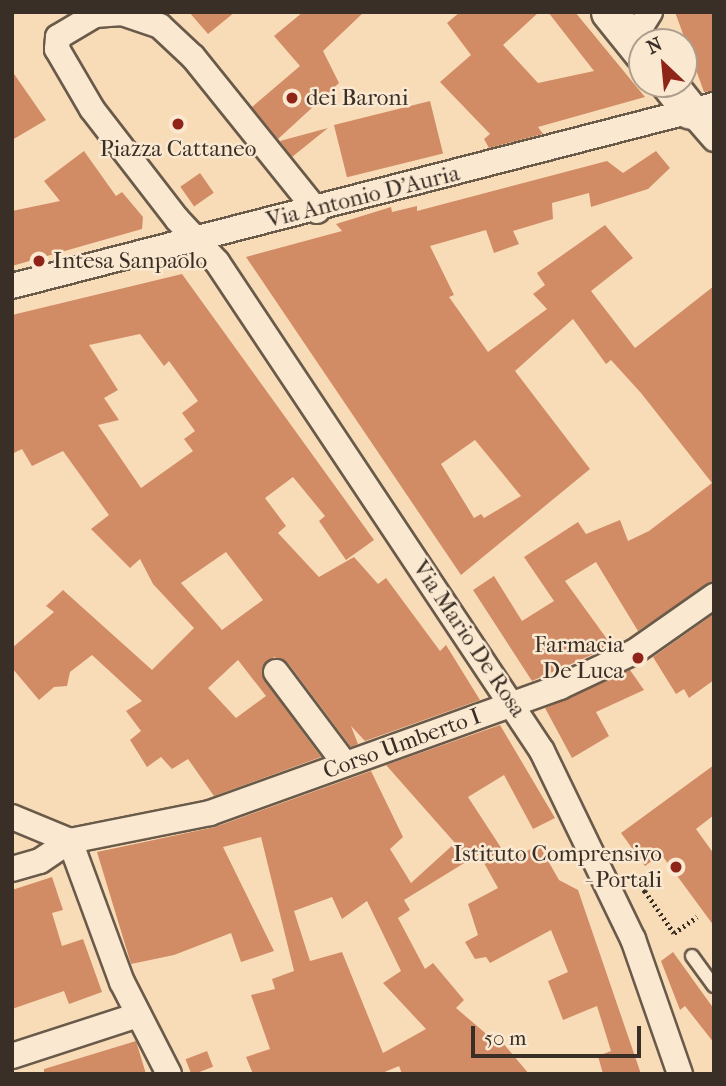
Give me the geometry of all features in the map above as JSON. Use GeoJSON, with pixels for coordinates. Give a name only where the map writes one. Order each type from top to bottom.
{"type":"FeatureCollection","features":[{"type":"Feature","properties":{"kind":"street"},"geometry":{"type":"LineString","coordinates":[[609,12],[631,28]]}},
{"type":"Feature","properties":{"kind":"street","name":"Via Mario De Rosa"},"geometry":{"type":"LineString","coordinates":[[317,211],[193,57],[160,26],[123,13],[94,15],[66,29],[58,37],[57,49],[92,109],[194,239],[217,262],[542,751],[633,939],[680,1074]]}},
{"type":"Feature","properties":{"kind":"street"},"geometry":{"type":"LineString","coordinates":[[702,108],[714,139]]}},
{"type":"Feature","properties":{"kind":"street","name":"Via Antonio D'Auria"},"geometry":{"type":"LineString","coordinates":[[12,286],[194,239],[317,211],[702,108]]}},
{"type":"Feature","properties":{"kind":"street","name":"Corso Umberto I"},"geometry":{"type":"LineString","coordinates":[[70,841],[210,813],[513,704],[634,652],[714,596]]}},
{"type":"Feature","properties":{"kind":"street"},"geometry":{"type":"LineString","coordinates":[[276,672],[345,764]]}},
{"type":"Feature","properties":{"kind":"street"},"geometry":{"type":"LineString","coordinates":[[12,817],[70,841],[138,1014],[169,1074]]}},
{"type":"Feature","properties":{"kind":"street"},"geometry":{"type":"LineString","coordinates":[[12,869],[40,862],[70,841]]}},
{"type":"Feature","properties":{"kind":"street"},"geometry":{"type":"LineString","coordinates":[[12,1056],[138,1014]]}},
{"type":"Feature","properties":{"kind":"lane"},"geometry":{"type":"LineString","coordinates":[[692,956],[714,986]]}},
{"type":"Feature","properties":{"kind":"path"},"geometry":{"type":"LineString","coordinates":[[645,891],[674,933],[697,917]]}},
{"type":"Feature","properties":{"kind":"building"},"geometry":{"type":"Polygon","coordinates":[[[189,12],[235,12],[208,34],[189,12]]]}},
{"type":"Feature","properties":{"kind":"building","name":"dei Baroni"},"geometry":{"type":"Polygon","coordinates":[[[303,12],[364,12],[323,51],[339,83],[278,139],[252,107],[300,66],[274,36],[303,12]]]}},
{"type":"Feature","properties":{"kind":"building"},"geometry":{"type":"Polygon","coordinates":[[[460,12],[539,12],[503,45],[538,83],[594,71],[548,12],[575,12],[628,76],[628,98],[641,98],[538,127],[543,134],[489,148],[484,139],[490,134],[440,82],[471,55],[447,23],[460,12]]]}},
{"type":"Feature","properties":{"kind":"building"},"geometry":{"type":"Polygon","coordinates":[[[675,12],[714,12],[714,91],[704,92],[698,75],[698,28],[681,28],[675,12]]]}},
{"type":"Feature","properties":{"kind":"building"},"geometry":{"type":"Polygon","coordinates":[[[12,71],[46,120],[12,140],[12,71]]]}},
{"type":"Feature","properties":{"kind":"building"},"geometry":{"type":"Polygon","coordinates":[[[430,101],[443,153],[347,177],[334,125],[430,101]]]}},
{"type":"Feature","properties":{"kind":"building"},"geometry":{"type":"Polygon","coordinates":[[[328,128],[292,157],[280,141],[328,128]]]}},
{"type":"Feature","properties":{"kind":"building"},"geometry":{"type":"Polygon","coordinates":[[[84,151],[116,196],[122,192],[143,217],[142,229],[12,266],[12,211],[60,201],[44,181],[84,151]]]}},
{"type":"Feature","properties":{"kind":"building"},"geometry":{"type":"Polygon","coordinates":[[[656,151],[670,168],[648,189],[591,207],[589,193],[552,203],[553,219],[513,231],[519,244],[494,253],[486,230],[430,246],[454,295],[449,297],[488,352],[547,309],[533,294],[545,285],[537,273],[605,225],[633,258],[591,291],[635,348],[714,286],[714,581],[638,631],[596,562],[565,581],[612,646],[532,681],[473,590],[494,576],[522,621],[554,601],[524,557],[578,522],[586,534],[620,520],[628,541],[649,531],[712,483],[641,393],[611,360],[606,364],[573,319],[515,371],[590,469],[461,575],[246,257],[342,231],[336,224],[391,207],[392,212],[417,206],[417,211],[607,161],[623,173],[656,151]],[[475,440],[441,464],[474,518],[481,514],[484,518],[521,496],[475,440]]]}},
{"type":"Feature","properties":{"kind":"building"},"geometry":{"type":"Polygon","coordinates":[[[200,173],[214,193],[194,206],[180,187],[200,173]]]}},
{"type":"Feature","properties":{"kind":"building"},"geometry":{"type":"Polygon","coordinates":[[[182,274],[374,540],[346,560],[319,521],[325,516],[293,477],[265,498],[286,526],[278,533],[319,577],[354,557],[378,584],[386,578],[440,651],[446,645],[480,700],[365,741],[351,726],[358,744],[351,747],[288,663],[274,657],[262,667],[264,680],[321,757],[214,796],[188,759],[172,769],[161,757],[147,767],[130,740],[141,731],[126,711],[142,701],[92,655],[70,672],[67,686],[54,687],[39,700],[12,668],[12,648],[54,612],[46,606],[63,590],[152,670],[194,628],[153,584],[140,559],[130,568],[91,529],[109,515],[63,451],[32,466],[22,449],[12,454],[12,315],[182,274]],[[140,334],[89,345],[118,390],[104,398],[119,420],[98,425],[141,488],[193,451],[184,439],[195,431],[182,413],[198,401],[169,361],[164,366],[140,334]],[[226,552],[181,583],[222,630],[263,600],[226,552]],[[238,660],[208,688],[236,718],[266,696],[238,660]]]}},
{"type":"Feature","properties":{"kind":"building"},"geometry":{"type":"Polygon","coordinates":[[[714,614],[714,680],[689,698],[684,689],[676,694],[653,657],[714,614]]]}},
{"type":"Feature","properties":{"kind":"building"},"geometry":{"type":"Polygon","coordinates":[[[630,670],[644,690],[596,712],[609,736],[572,758],[545,708],[630,670]]]}},
{"type":"Feature","properties":{"kind":"building"},"geometry":{"type":"Polygon","coordinates":[[[500,725],[555,818],[533,829],[504,775],[468,797],[509,860],[539,845],[559,880],[578,890],[641,1074],[603,1074],[598,1056],[611,1051],[597,1006],[563,1020],[548,981],[568,972],[551,930],[490,963],[486,957],[475,959],[465,942],[478,935],[468,904],[498,888],[479,854],[404,900],[410,910],[398,918],[425,969],[433,963],[464,1000],[456,1008],[498,1044],[502,1042],[529,1074],[402,1074],[399,1066],[380,1074],[253,1074],[246,1057],[270,1049],[251,995],[275,989],[272,979],[294,971],[261,837],[223,847],[274,951],[241,962],[231,933],[174,955],[131,964],[97,852],[215,827],[371,771],[403,837],[390,849],[411,883],[455,843],[386,765],[500,725]],[[332,897],[294,911],[310,961],[342,952],[383,1053],[426,1029],[383,983],[401,971],[367,901],[342,919],[332,897]]]}},
{"type":"Feature","properties":{"kind":"building"},"geometry":{"type":"Polygon","coordinates":[[[714,765],[714,815],[696,829],[714,854],[714,926],[661,854],[645,866],[621,833],[714,765]]]}},
{"type":"Feature","properties":{"kind":"building"},"geometry":{"type":"Polygon","coordinates":[[[52,877],[63,910],[52,913],[62,946],[83,939],[102,992],[69,1004],[64,991],[12,1009],[12,890],[52,877]]]}},
{"type":"Feature","properties":{"kind":"building"},"geometry":{"type":"Polygon","coordinates":[[[673,952],[714,1009],[714,1043],[685,1006],[680,1010],[661,961],[673,952]]]}},
{"type":"Feature","properties":{"kind":"building"},"geometry":{"type":"Polygon","coordinates":[[[136,1041],[146,1074],[44,1074],[44,1069],[136,1041]]]}},
{"type":"Feature","properties":{"kind":"building"},"geometry":{"type":"Polygon","coordinates":[[[207,1051],[213,1067],[191,1074],[186,1059],[207,1051]]]}},
{"type":"Feature","properties":{"kind":"place","name":"dei Baroni"},"geometry":{"type":"Point","coordinates":[292,98]}},
{"type":"Feature","properties":{"kind":"place","name":"Piazza Cattaneo"},"geometry":{"type":"Point","coordinates":[178,124]}},
{"type":"Feature","properties":{"kind":"place","name":"Intesa Sanpaolo"},"geometry":{"type":"Point","coordinates":[39,261]}},
{"type":"Feature","properties":{"kind":"place","name":"Farmacia De Luca"},"geometry":{"type":"Point","coordinates":[638,658]}},
{"type":"Feature","properties":{"kind":"place","name":"Istituto Comprensivo - Portali"},"geometry":{"type":"Point","coordinates":[676,867]}}]}
